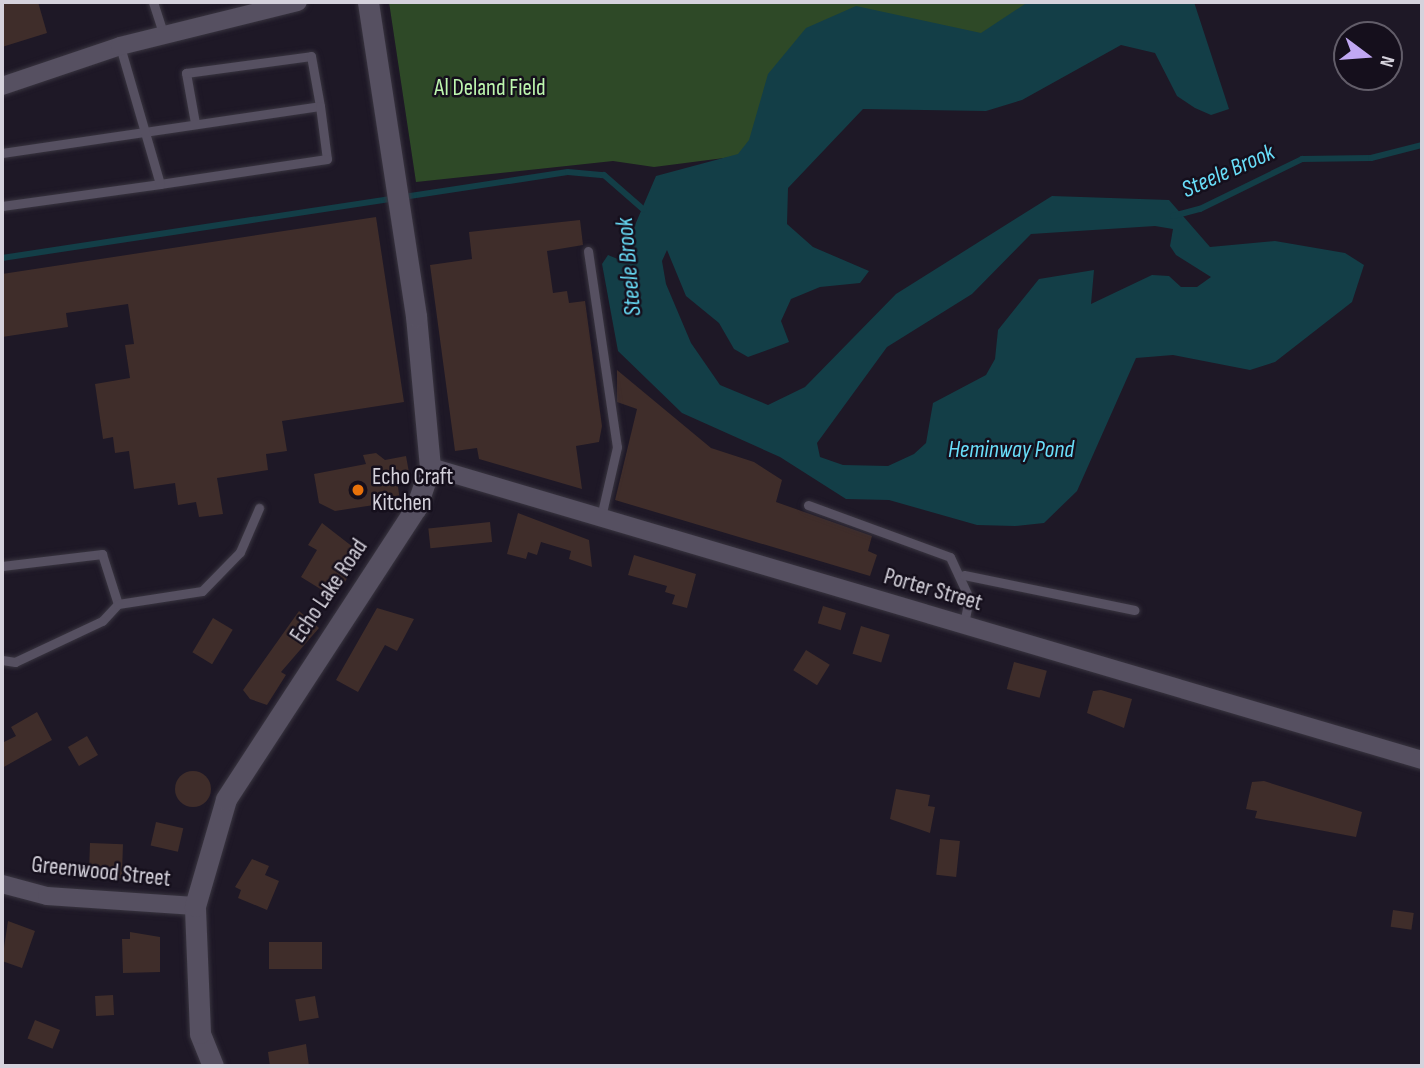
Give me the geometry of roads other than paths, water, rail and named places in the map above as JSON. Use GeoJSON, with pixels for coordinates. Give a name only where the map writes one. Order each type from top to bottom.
{"type":"FeatureCollection","features":[{"type":"Feature","properties":{"kind":"main road","name":"Echo Lake Road"},"geometry":{"type":"LineString","coordinates":[[213,1066],[200,1033],[195,906],[226,799],[416,509],[430,467],[401,216],[368,2]]}},
{"type":"Feature","properties":{"kind":"street"},"geometry":{"type":"LineString","coordinates":[[2,86],[120,47],[298,2]]}},
{"type":"Feature","properties":{"kind":"street","name":"Porter Street"},"geometry":{"type":"LineString","coordinates":[[430,467],[1422,760]]}},
{"type":"Feature","properties":{"kind":"street","name":"Greenwood Street"},"geometry":{"type":"LineString","coordinates":[[2,884],[47,896],[195,906]]}},
{"type":"Feature","properties":{"kind":"lane"},"geometry":{"type":"LineString","coordinates":[[153,2],[164,36]]}},
{"type":"Feature","properties":{"kind":"lane"},"geometry":{"type":"LineString","coordinates":[[120,47],[160,184]]}},
{"type":"Feature","properties":{"kind":"lane"},"geometry":{"type":"LineString","coordinates":[[2,206],[327,159],[310,56],[186,73],[195,123]]}},
{"type":"Feature","properties":{"kind":"lane"},"geometry":{"type":"LineString","coordinates":[[2,153],[320,106]]}},
{"type":"Feature","properties":{"kind":"lane"},"geometry":{"type":"LineString","coordinates":[[588,251],[617,447],[601,517]]}},
{"type":"Feature","properties":{"kind":"lane"},"geometry":{"type":"LineString","coordinates":[[808,505],[926,545],[950,557],[964,575],[970,598],[964,624]]}},
{"type":"Feature","properties":{"kind":"lane"},"geometry":{"type":"LineString","coordinates":[[2,660],[15,662],[102,621],[118,604],[202,591],[240,552],[259,508]]}},
{"type":"Feature","properties":{"kind":"lane"},"geometry":{"type":"LineString","coordinates":[[2,566],[102,554],[118,604]]}},
{"type":"Feature","properties":{"kind":"lane"},"geometry":{"type":"LineString","coordinates":[[964,575],[1134,610]]}},
{"type":"Feature","properties":{"kind":"water","name":"Heminway Pond"},"geometry":{"type":"Polygon","coordinates":[[[1028,2],[1194,2],[1229,109],[1211,115],[1195,108],[1177,96],[1155,53],[1121,45],[1022,100],[986,111],[863,109],[788,188],[787,224],[813,247],[869,271],[860,283],[820,287],[791,299],[781,321],[789,342],[748,357],[734,349],[719,323],[686,296],[667,250],[662,261],[666,284],[691,343],[720,385],[768,405],[805,387],[896,294],[1052,196],[1169,200],[1210,247],[1275,241],[1345,253],[1364,265],[1352,302],[1275,362],[1250,370],[1173,355],[1136,358],[1077,491],[1044,523],[1015,526],[977,525],[889,500],[846,499],[780,457],[682,413],[618,351],[602,264],[608,255],[620,260],[656,176],[738,154],[749,140],[768,74],[806,28],[856,6],[981,33],[1028,2]],[[1155,226],[1031,234],[972,294],[887,347],[817,443],[820,457],[843,465],[888,466],[914,454],[926,443],[933,403],[986,375],[995,359],[998,330],[1039,279],[1094,270],[1091,304],[1152,275],[1169,276],[1181,287],[1197,287],[1211,277],[1176,255],[1170,246],[1173,229],[1155,226]]]}},
{"type":"Feature","properties":{"kind":"waterway","name":"Steele Brook"},"geometry":{"type":"LineString","coordinates":[[1173,216],[1200,209],[1302,159],[1371,158],[1422,145]]}},
{"type":"Feature","properties":{"kind":"waterway","name":"Steele Brook"},"geometry":{"type":"LineString","coordinates":[[2,258],[568,172],[604,175],[643,209]]}},
{"type":"Feature","properties":{"kind":"place","name":"Echo Craft Kitchen"},"geometry":{"type":"Point","coordinates":[358,490]}},
{"type":"Feature","properties":{"kind":"park label","name":"Al Deland Field"},"geometry":{"type":"Point","coordinates":[490,88]}}]}
